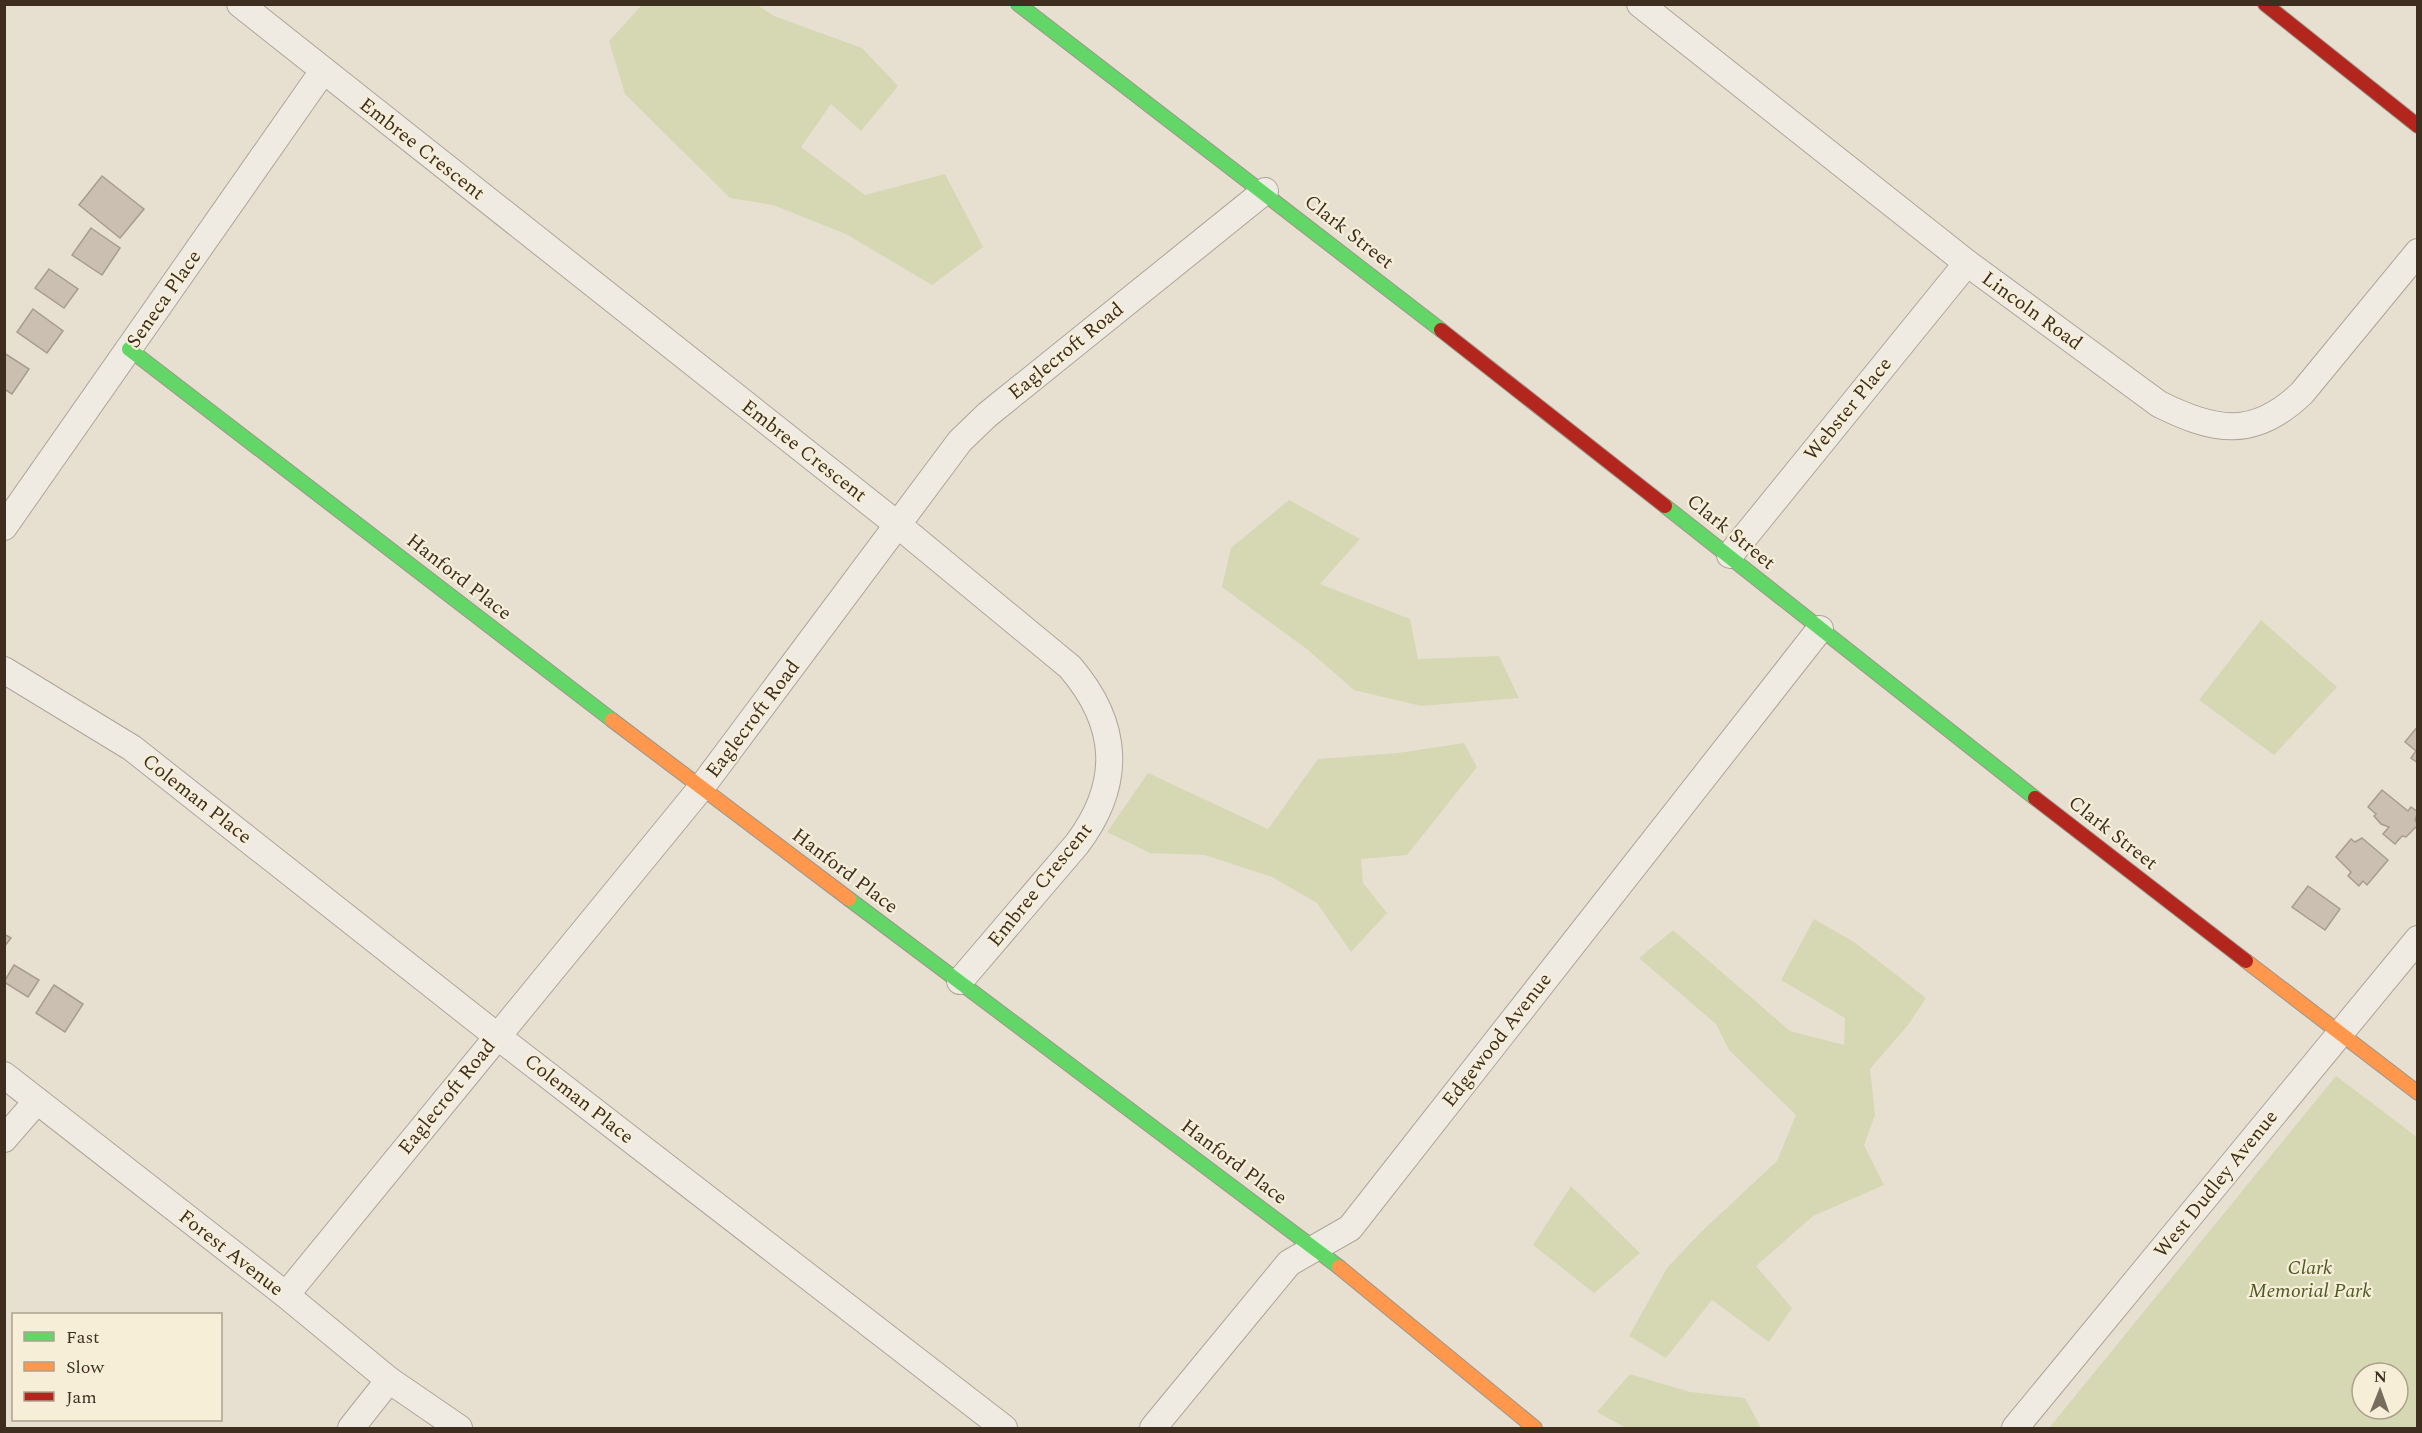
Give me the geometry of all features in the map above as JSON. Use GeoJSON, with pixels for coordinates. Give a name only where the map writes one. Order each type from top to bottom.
{"type":"FeatureCollection","features":[{"type":"Feature","properties":{"kind":"street","name":"Embree Crescent"},"geometry":{"type":"LineString","coordinates":[[240,4],[898,525],[1070,667],[1087,687],[1100,711],[1107,736],[1108,776],[1102,802],[1090,826],[960,981]]}},
{"type":"Feature","properties":{"kind":"street","name":"Clark Street"},"geometry":{"type":"LineString","coordinates":[[1018,4],[1265,191],[1730,555],[1820,629],[2339,1034],[2418,1093]]}},
{"type":"Feature","properties":{"kind":"street","name":"Lincoln Road"},"geometry":{"type":"LineString","coordinates":[[1640,4],[1967,263],[2159,404],[2187,419],[2214,425],[2241,427],[2266,420],[2285,409],[2302,393],[2418,252]]}},
{"type":"Feature","properties":{"kind":"street"},"geometry":{"type":"LineString","coordinates":[[2265,4],[2418,126]]}},
{"type":"Feature","properties":{"kind":"street","name":"Seneca Place"},"geometry":{"type":"LineString","coordinates":[[4,527],[323,71]]}},
{"type":"Feature","properties":{"kind":"street","name":"Eaglecroft Road"},"geometry":{"type":"LineString","coordinates":[[286,1295],[701,788],[960,441],[987,415],[1265,191]]}},
{"type":"Feature","properties":{"kind":"street","name":"Webster Place"},"geometry":{"type":"LineString","coordinates":[[1730,555],[1967,263]]}},
{"type":"Feature","properties":{"kind":"street","name":"Hanford Place"},"geometry":{"type":"LineString","coordinates":[[129,349],[701,788],[1316,1248],[1535,1428]]}},
{"type":"Feature","properties":{"kind":"street","name":"Edgewood Avenue"},"geometry":{"type":"LineString","coordinates":[[1153,1428],[1289,1263],[1350,1228],[1820,629]]}},
{"type":"Feature","properties":{"kind":"street","name":"Coleman Place"},"geometry":{"type":"LineString","coordinates":[[4,670],[132,748],[496,1036],[1004,1428]]}},
{"type":"Feature","properties":{"kind":"street","name":"West Dudley Avenue"},"geometry":{"type":"LineString","coordinates":[[2015,1428],[2418,939]]}},
{"type":"Feature","properties":{"kind":"street","name":"Forest Avenue"},"geometry":{"type":"LineString","coordinates":[[4,1075],[286,1295],[389,1380],[459,1428]]}},
{"type":"Feature","properties":{"kind":"street"},"geometry":{"type":"LineString","coordinates":[[4,1139],[37,1101]]}},
{"type":"Feature","properties":{"kind":"street"},"geometry":{"type":"LineString","coordinates":[[351,1428],[389,1380]]}},
{"type":"Feature","properties":{"kind":"green space"},"geometry":{"type":"Polygon","coordinates":[[[642,5],[757,5],[774,16],[862,48],[898,86],[861,131],[831,104],[801,147],[865,195],[945,174],[983,247],[932,285],[846,234],[773,205],[730,198],[625,94],[609,41],[642,5]]]}},
{"type":"Feature","properties":{"kind":"green space"},"geometry":{"type":"Polygon","coordinates":[[[1289,500],[1360,539],[1320,584],[1410,619],[1418,659],[1499,656],[1519,698],[1421,706],[1354,690],[1308,650],[1222,587],[1231,548],[1289,500]]]}},
{"type":"Feature","properties":{"kind":"green space"},"geometry":{"type":"Polygon","coordinates":[[[2261,620],[2337,687],[2274,755],[2199,700],[2261,620]]]}},
{"type":"Feature","properties":{"kind":"green space"},"geometry":{"type":"Polygon","coordinates":[[[1464,743],[1477,767],[1407,855],[1361,859],[1363,883],[1387,913],[1351,952],[1317,903],[1272,877],[1205,855],[1150,853],[1107,832],[1148,773],[1268,829],[1318,759],[1398,753],[1464,743]]]}},
{"type":"Feature","properties":{"kind":"green space"},"geometry":{"type":"Polygon","coordinates":[[[1814,919],[1854,942],[1926,998],[1908,1025],[1870,1069],[1875,1115],[1864,1145],[1884,1185],[1813,1216],[1756,1266],[1792,1308],[1769,1342],[1712,1300],[1666,1358],[1629,1336],[1667,1268],[1701,1232],[1777,1161],[1796,1115],[1729,1050],[1716,1024],[1639,958],[1673,930],[1790,1031],[1844,1045],[1845,1018],[1781,980],[1814,919]]]}},
{"type":"Feature","properties":{"kind":"green space","name":"Clark Memorial Park"},"geometry":{"type":"Polygon","coordinates":[[[2336,1076],[2417,1137],[2417,1428],[2049,1428],[2336,1076]]]}},
{"type":"Feature","properties":{"kind":"green space"},"geometry":{"type":"Polygon","coordinates":[[[1571,1186],[1640,1253],[1594,1293],[1533,1245],[1571,1186]]]}},
{"type":"Feature","properties":{"kind":"green space"},"geometry":{"type":"Polygon","coordinates":[[[1630,1374],[1690,1392],[1745,1398],[1761,1428],[1626,1428],[1597,1412],[1630,1374]]]}},
{"type":"Feature","properties":{"kind":"building"},"geometry":{"type":"Polygon","coordinates":[[[102,176],[144,209],[120,238],[79,205],[102,176]]]}},
{"type":"Feature","properties":{"kind":"building"},"geometry":{"type":"Polygon","coordinates":[[[91,228],[120,248],[102,275],[72,255],[91,228]]]}},
{"type":"Feature","properties":{"kind":"building"},"geometry":{"type":"Polygon","coordinates":[[[49,269],[78,289],[64,308],[35,288],[49,269]]]}},
{"type":"Feature","properties":{"kind":"building"},"geometry":{"type":"Polygon","coordinates":[[[33,309],[63,331],[47,353],[17,332],[33,309]]]}},
{"type":"Feature","properties":{"kind":"building"},"geometry":{"type":"Polygon","coordinates":[[[4,353],[29,369],[12,394],[4,389],[4,353]]]}},
{"type":"Feature","properties":{"kind":"building"},"geometry":{"type":"Polygon","coordinates":[[[2418,726],[2418,763],[2411,758],[2416,751],[2405,742],[2418,726]]]}},
{"type":"Feature","properties":{"kind":"building"},"geometry":{"type":"Polygon","coordinates":[[[2382,790],[2408,811],[2411,807],[2418,812],[2415,820],[2418,825],[2395,844],[2383,834],[2389,827],[2381,824],[2374,816],[2376,814],[2368,807],[2382,790]]]}},
{"type":"Feature","properties":{"kind":"building"},"geometry":{"type":"Polygon","coordinates":[[[2362,838],[2388,860],[2367,885],[2363,881],[2359,886],[2348,876],[2351,872],[2336,857],[2351,839],[2355,842],[2362,838]]]}},
{"type":"Feature","properties":{"kind":"building"},"geometry":{"type":"Polygon","coordinates":[[[2308,886],[2340,909],[2325,930],[2292,907],[2308,886]]]}},
{"type":"Feature","properties":{"kind":"building"},"geometry":{"type":"Polygon","coordinates":[[[4,934],[11,938],[4,947],[4,934]]]}},
{"type":"Feature","properties":{"kind":"building"},"geometry":{"type":"Polygon","coordinates":[[[14,965],[39,980],[28,997],[4,982],[14,965]]]}},
{"type":"Feature","properties":{"kind":"building"},"geometry":{"type":"Polygon","coordinates":[[[54,985],[83,1004],[65,1032],[36,1013],[54,985]]]}},
{"type":"Feature","properties":{"kind":"traffic: fast"},"geometry":{"type":"LineString","coordinates":[[1018,4],[1441,330]]}},
{"type":"Feature","properties":{"kind":"traffic: fast"},"geometry":{"type":"LineString","coordinates":[[129,349],[612,720]]}},
{"type":"Feature","properties":{"kind":"traffic: fast"},"geometry":{"type":"LineString","coordinates":[[1665,506],[2035,798]]}},
{"type":"Feature","properties":{"kind":"traffic: fast"},"geometry":{"type":"LineString","coordinates":[[849,899],[1339,1267]]}},
{"type":"Feature","properties":{"kind":"traffic: slow"},"geometry":{"type":"LineString","coordinates":[[612,720],[849,899]]}},
{"type":"Feature","properties":{"kind":"traffic: slow"},"geometry":{"type":"LineString","coordinates":[[2246,961],[2418,1093]]}},
{"type":"Feature","properties":{"kind":"traffic: slow"},"geometry":{"type":"LineString","coordinates":[[1339,1267],[1535,1428]]}},
{"type":"Feature","properties":{"kind":"traffic: jam"},"geometry":{"type":"LineString","coordinates":[[2265,4],[2418,126]]}},
{"type":"Feature","properties":{"kind":"traffic: jam"},"geometry":{"type":"LineString","coordinates":[[1441,330],[1665,506]]}},
{"type":"Feature","properties":{"kind":"traffic: jam"},"geometry":{"type":"LineString","coordinates":[[2035,798],[2246,961]]}}]}
